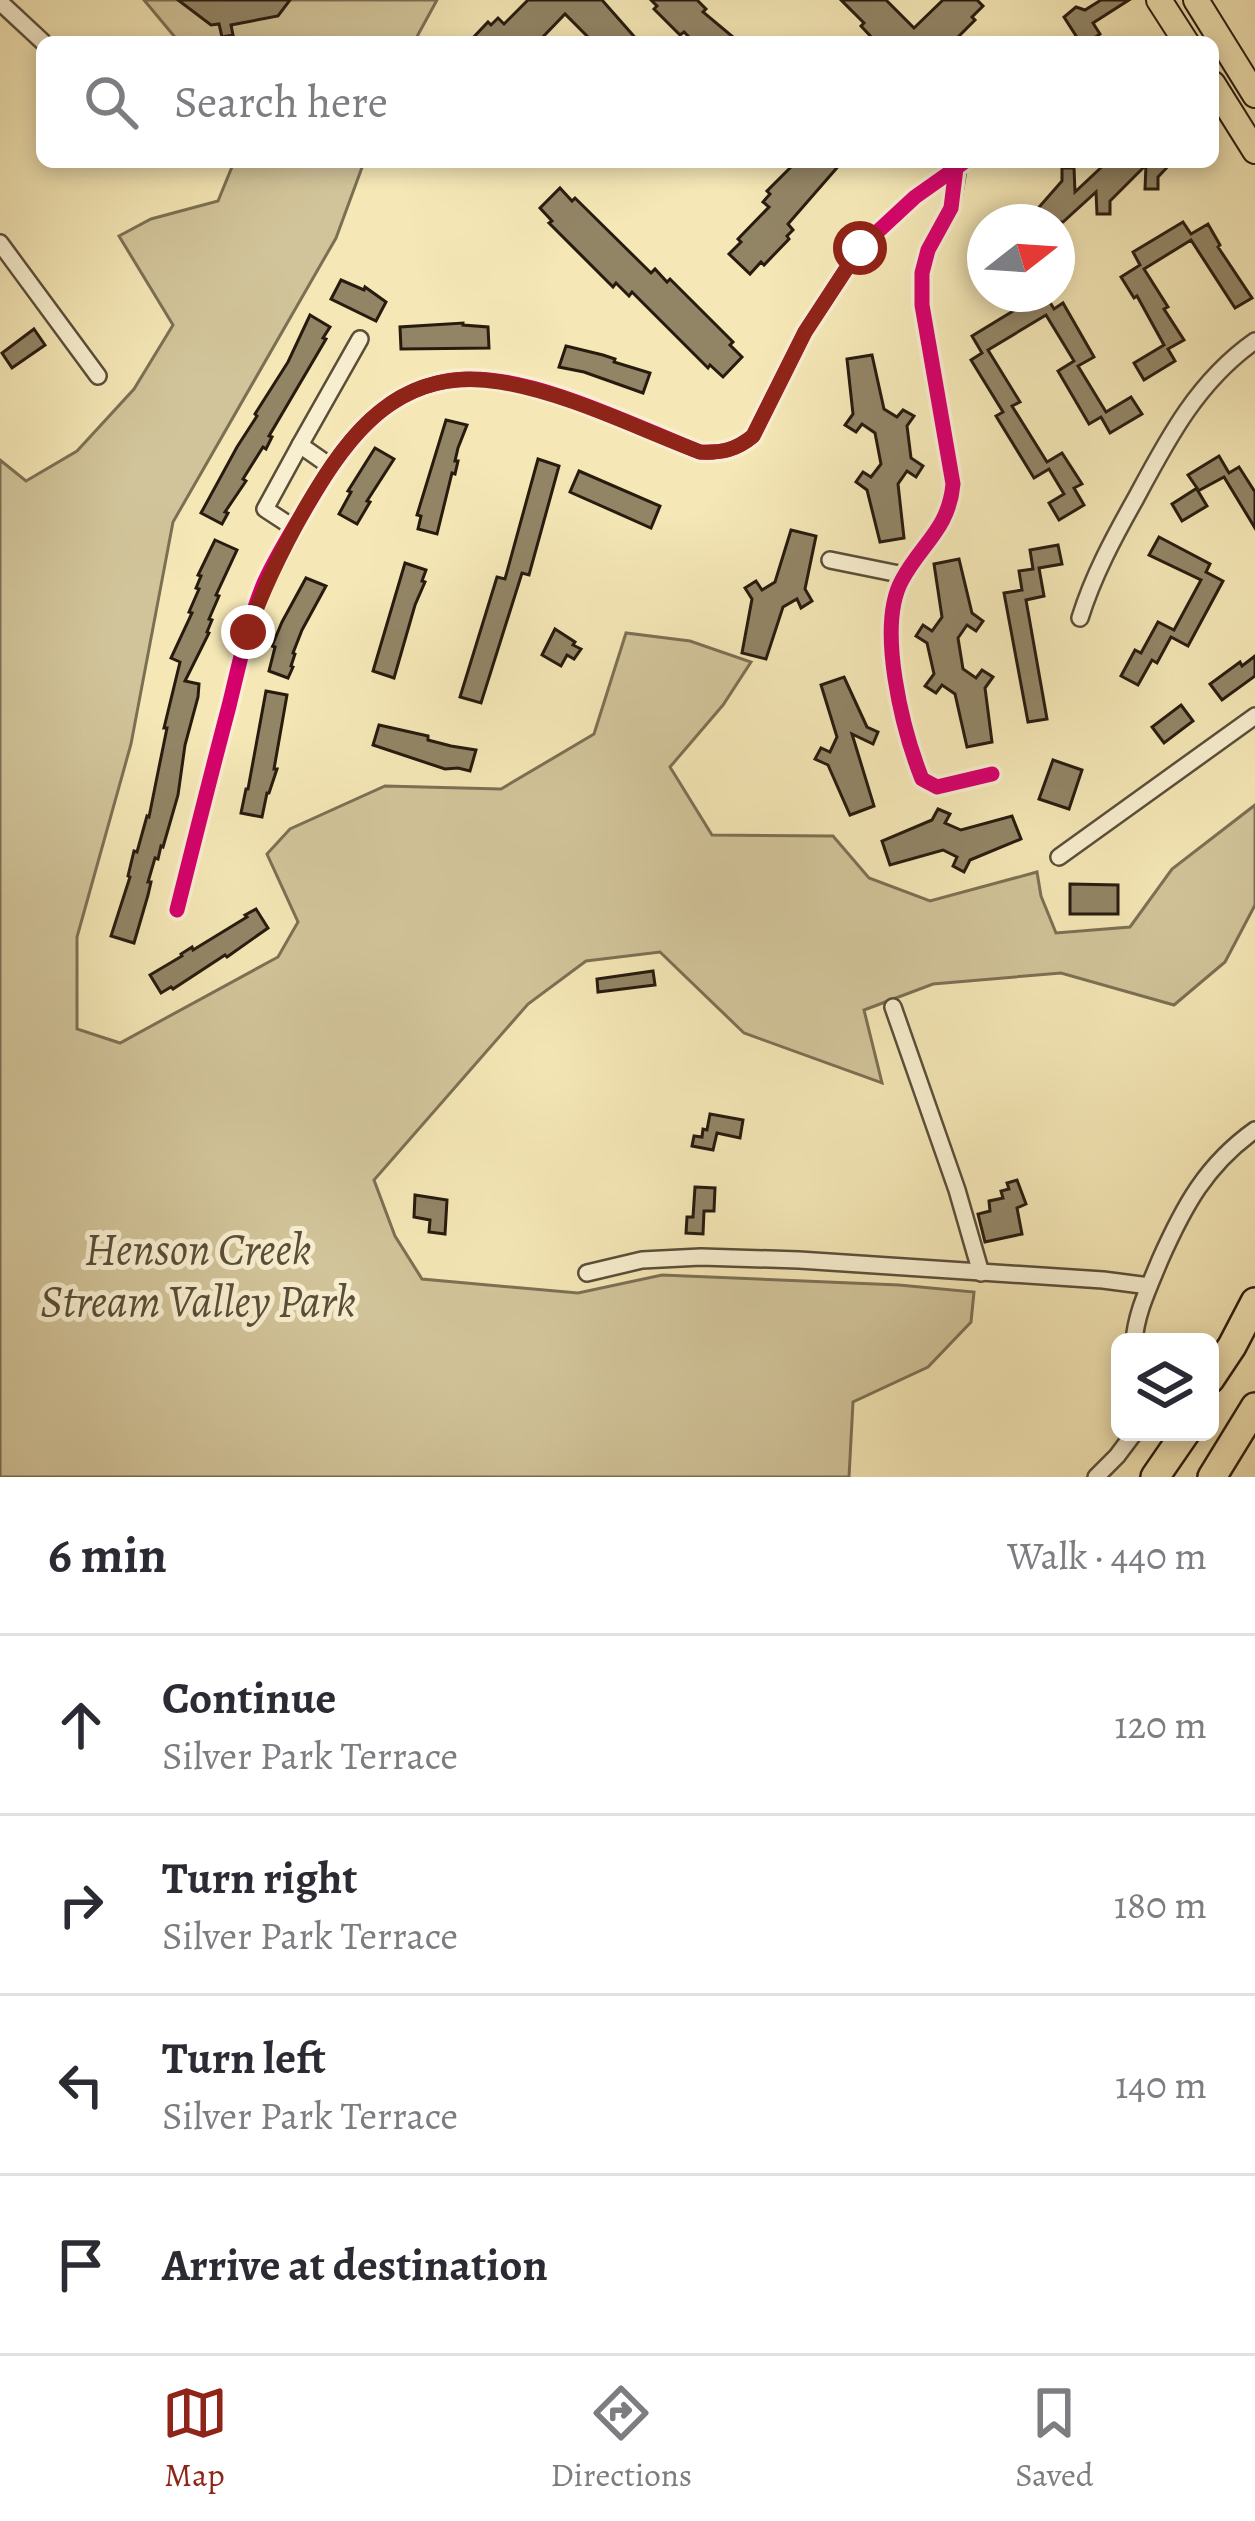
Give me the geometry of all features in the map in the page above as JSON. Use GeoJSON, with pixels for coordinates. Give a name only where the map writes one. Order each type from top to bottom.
{"type":"FeatureCollection","features":[{"type":"Feature","properties":{"kind":"highway"},"geometry":{"type":"LineString","coordinates":[[1219,1366],[1255,1302]]}},
{"type":"Feature","properties":{"kind":"highway"},"geometry":{"type":"LineString","coordinates":[[1219,1386],[1255,1336]]}},
{"type":"Feature","properties":{"kind":"highway"},"geometry":{"type":"LineString","coordinates":[[1212,1477],[1255,1407]]}},
{"type":"Feature","properties":{"kind":"highway"},"geometry":{"type":"LineString","coordinates":[[1155,1477],[1179,1441]]}},
{"type":"Feature","properties":{"kind":"main road"},"geometry":{"type":"LineString","coordinates":[[1159,0],[1179,36]]}},
{"type":"Feature","properties":{"kind":"main road"},"geometry":{"type":"LineString","coordinates":[[1196,0],[1218,36]]}},
{"type":"Feature","properties":{"kind":"main road"},"geometry":{"type":"LineString","coordinates":[[1219,37],[1255,95]]}},
{"type":"Feature","properties":{"kind":"main road"},"geometry":{"type":"LineString","coordinates":[[1219,94],[1255,151]]}},
{"type":"Feature","properties":{"kind":"street"},"geometry":{"type":"LineString","coordinates":[[0,2],[37,36]]}},
{"type":"Feature","properties":{"kind":"street"},"geometry":{"type":"LineString","coordinates":[[177,910],[248,632],[265,583],[330,466],[368,420],[396,399],[439,383],[467,379],[572,400],[700,452],[739,448],[753,436],[805,332],[860,248],[956,168]]}},
{"type":"Feature","properties":{"kind":"street"},"geometry":{"type":"LineString","coordinates":[[959,168],[951,208],[928,250],[922,289],[952,500],[941,526],[904,575],[892,606],[894,655],[922,779],[937,787],[992,774]]}},
{"type":"Feature","properties":{"kind":"street"},"geometry":{"type":"LineString","coordinates":[[0,243],[98,376]]}},
{"type":"Feature","properties":{"kind":"street"},"geometry":{"type":"LineString","coordinates":[[295,527],[265,508],[360,339]]}},
{"type":"Feature","properties":{"kind":"street"},"geometry":{"type":"LineString","coordinates":[[1080,618],[1089,589],[1172,430],[1204,385],[1255,341]]}},
{"type":"Feature","properties":{"kind":"street"},"geometry":{"type":"LineString","coordinates":[[300,445],[330,466]]}},
{"type":"Feature","properties":{"kind":"street"},"geometry":{"type":"LineString","coordinates":[[830,560],[904,575]]}},
{"type":"Feature","properties":{"kind":"street"},"geometry":{"type":"LineString","coordinates":[[1059,857],[1255,716]]}},
{"type":"Feature","properties":{"kind":"street"},"geometry":{"type":"LineString","coordinates":[[892,1007],[981,1273]]}},
{"type":"Feature","properties":{"kind":"street"},"geometry":{"type":"LineString","coordinates":[[1135,1333],[1138,1313],[1185,1204],[1223,1156],[1255,1130]]}},
{"type":"Feature","properties":{"kind":"street"},"geometry":{"type":"LineString","coordinates":[[587,1273],[662,1258],[701,1257],[1149,1286]]}},
{"type":"Feature","properties":{"kind":"street"},"geometry":{"type":"LineString","coordinates":[[1096,1477],[1128,1441]]}},
{"type":"Feature","properties":{"kind":"green space"},"geometry":{"type":"Polygon","coordinates":[[[144,0],[437,0],[417,36],[174,36],[144,0]]]}},
{"type":"Feature","properties":{"kind":"green space","name":"Henson Creek Stream Valley Park"},"geometry":{"type":"Polygon","coordinates":[[[232,168],[362,168],[336,238],[173,522],[131,744],[77,937],[77,1029],[120,1043],[278,957],[298,922],[267,854],[290,829],[385,786],[501,789],[594,734],[626,633],[690,641],[751,662],[723,705],[670,767],[712,835],[833,836],[869,878],[930,901],[1037,872],[1056,933],[1130,927],[1172,869],[1255,805],[1255,905],[1225,962],[1174,1005],[1061,973],[933,984],[864,1010],[882,1083],[744,1033],[660,952],[586,961],[528,1004],[374,1180],[395,1236],[422,1279],[578,1293],[662,1275],[974,1292],[971,1322],[928,1367],[853,1402],[849,1477],[0,1477],[0,460],[26,481],[77,451],[134,389],[173,325],[119,236],[151,219],[218,201],[232,168]]]}},
{"type":"Feature","properties":{"kind":"building"},"geometry":{"type":"Polygon","coordinates":[[[178,0],[290,0],[278,16],[231,25],[233,35],[222,36],[219,24],[211,25],[178,0]]]}},
{"type":"Feature","properties":{"kind":"building"},"geometry":{"type":"Polygon","coordinates":[[[528,0],[602,0],[634,36],[587,36],[565,14],[544,36],[475,36],[488,22],[491,25],[498,18],[504,24],[528,0]]]}},
{"type":"Feature","properties":{"kind":"building"},"geometry":{"type":"Polygon","coordinates":[[[651,0],[697,0],[706,9],[703,12],[732,36],[680,35],[654,9],[657,6],[651,0]]]}},
{"type":"Feature","properties":{"kind":"building"},"geometry":{"type":"Polygon","coordinates":[[[841,0],[886,0],[914,28],[943,0],[977,0],[983,6],[959,36],[870,36],[861,26],[864,23],[841,0]]]}},
{"type":"Feature","properties":{"kind":"building"},"geometry":{"type":"Polygon","coordinates":[[[1101,0],[1129,0],[1093,23],[1097,36],[1076,36],[1064,17],[1076,7],[1085,10],[1101,0]]]}},
{"type":"Feature","properties":{"kind":"building"},"geometry":{"type":"Polygon","coordinates":[[[790,168],[837,168],[788,224],[793,230],[789,239],[750,274],[729,254],[769,207],[763,202],[770,194],[767,191],[790,168]]]}},
{"type":"Feature","properties":{"kind":"building"},"geometry":{"type":"Polygon","coordinates":[[[1062,168],[1074,168],[1075,192],[1101,168],[1143,168],[1110,201],[1110,214],[1097,214],[1096,192],[1075,211],[1075,204],[1042,204],[1062,181],[1062,168]]]}},
{"type":"Feature","properties":{"kind":"building"},"geometry":{"type":"Polygon","coordinates":[[[1146,168],[1166,168],[1158,177],[1158,189],[1145,189],[1146,168]]]}},
{"type":"Feature","properties":{"kind":"building"},"geometry":{"type":"Polygon","coordinates":[[[560,188],[651,273],[655,269],[667,282],[670,279],[733,342],[730,345],[742,357],[723,377],[710,365],[708,368],[632,292],[629,296],[616,283],[613,287],[549,223],[552,221],[540,208],[560,188]]]}},
{"type":"Feature","properties":{"kind":"building"},"geometry":{"type":"Polygon","coordinates":[[[1183,222],[1191,234],[1208,224],[1252,298],[1235,308],[1191,240],[1144,269],[1184,340],[1168,349],[1175,361],[1144,380],[1134,363],[1164,345],[1121,277],[1140,265],[1133,252],[1183,222]]]}},
{"type":"Feature","properties":{"kind":"building"},"geometry":{"type":"Polygon","coordinates":[[[341,280],[365,287],[386,302],[376,321],[331,299],[341,280]]]}},
{"type":"Feature","properties":{"kind":"building"},"geometry":{"type":"Polygon","coordinates":[[[1011,312],[1068,312],[1094,357],[1078,366],[1106,412],[1131,397],[1142,414],[1110,433],[1101,417],[1089,424],[1058,371],[1074,361],[1046,315],[988,350],[1020,402],[1012,406],[1047,462],[1062,453],[1082,484],[1074,488],[1084,505],[1059,520],[1049,503],[1064,494],[1049,469],[1034,478],[996,416],[1003,412],[971,360],[982,353],[972,336],[1011,312]]]}},
{"type":"Feature","properties":{"kind":"building"},"geometry":{"type":"Polygon","coordinates":[[[310,315],[330,327],[326,339],[266,449],[243,479],[222,524],[201,513],[310,315]]]}},
{"type":"Feature","properties":{"kind":"building"},"geometry":{"type":"Polygon","coordinates":[[[463,323],[488,327],[489,348],[401,349],[400,327],[463,323]]]}},
{"type":"Feature","properties":{"kind":"building"},"geometry":{"type":"Polygon","coordinates":[[[34,329],[45,345],[12,368],[2,353],[34,329]]]}},
{"type":"Feature","properties":{"kind":"building"},"geometry":{"type":"Polygon","coordinates":[[[566,346],[650,373],[643,393],[559,367],[566,346]]]}},
{"type":"Feature","properties":{"kind":"building"},"geometry":{"type":"Polygon","coordinates":[[[872,355],[884,409],[897,417],[903,410],[914,416],[907,426],[911,458],[923,466],[916,477],[907,471],[898,484],[904,538],[880,542],[867,490],[856,482],[863,472],[871,477],[881,464],[875,433],[862,424],[856,432],[845,425],[853,414],[847,359],[872,355]]]}},
{"type":"Feature","properties":{"kind":"building"},"geometry":{"type":"Polygon","coordinates":[[[446,420],[467,425],[437,534],[418,529],[421,516],[417,515],[446,420]]]}},
{"type":"Feature","properties":{"kind":"building"},"geometry":{"type":"Polygon","coordinates":[[[375,448],[394,459],[357,524],[339,514],[375,448]]]}},
{"type":"Feature","properties":{"kind":"building"},"geometry":{"type":"Polygon","coordinates":[[[1219,456],[1229,473],[1239,467],[1255,492],[1255,528],[1224,477],[1198,491],[1207,506],[1182,521],[1172,504],[1197,488],[1188,475],[1219,456]]]}},
{"type":"Feature","properties":{"kind":"building"},"geometry":{"type":"Polygon","coordinates":[[[538,459],[559,466],[529,575],[522,573],[481,703],[460,697],[497,577],[505,579],[538,459]]]}},
{"type":"Feature","properties":{"kind":"building"},"geometry":{"type":"Polygon","coordinates":[[[579,471],[660,506],[651,528],[570,492],[579,471]]]}},
{"type":"Feature","properties":{"kind":"building"},"geometry":{"type":"Polygon","coordinates":[[[791,530],[816,536],[805,589],[812,601],[801,608],[797,599],[783,607],[766,659],[742,653],[752,599],[745,588],[756,581],[762,590],[775,582],[791,530]]]}},
{"type":"Feature","properties":{"kind":"building"},"geometry":{"type":"Polygon","coordinates":[[[1159,537],[1210,564],[1206,572],[1223,581],[1188,646],[1171,637],[1138,685],[1121,676],[1135,650],[1141,653],[1158,622],[1174,630],[1201,580],[1149,555],[1159,537]]]}},
{"type":"Feature","properties":{"kind":"building"},"geometry":{"type":"Polygon","coordinates":[[[215,540],[237,550],[216,595],[209,633],[185,681],[199,684],[198,697],[178,795],[163,847],[155,858],[134,943],[111,936],[134,851],[149,817],[180,662],[171,658],[192,613],[198,575],[215,540]]]}},
{"type":"Feature","properties":{"kind":"building"},"geometry":{"type":"Polygon","coordinates":[[[1058,545],[1062,564],[1039,568],[1044,596],[1026,600],[1047,719],[1028,722],[1004,593],[1022,590],[1019,571],[1033,569],[1030,550],[1058,545]]]}},
{"type":"Feature","properties":{"kind":"building"},"geometry":{"type":"Polygon","coordinates":[[[959,559],[972,613],[983,621],[976,631],[967,625],[958,638],[963,669],[976,678],[982,670],[993,677],[985,688],[992,742],[967,747],[955,694],[942,685],[936,693],[925,686],[934,674],[927,643],[916,636],[923,625],[932,631],[942,617],[934,564],[959,559]]]}},
{"type":"Feature","properties":{"kind":"building"},"geometry":{"type":"Polygon","coordinates":[[[405,563],[426,570],[425,582],[394,678],[373,671],[405,563]]]}},
{"type":"Feature","properties":{"kind":"building"},"geometry":{"type":"Polygon","coordinates":[[[306,578],[326,586],[302,630],[288,678],[269,671],[272,646],[306,578]]]}},
{"type":"Feature","properties":{"kind":"building"},"geometry":{"type":"Polygon","coordinates":[[[555,629],[581,649],[574,659],[567,655],[561,666],[542,655],[555,629]]]}},
{"type":"Feature","properties":{"kind":"building"},"geometry":{"type":"Polygon","coordinates":[[[1255,656],[1255,676],[1222,700],[1210,684],[1255,656]]]}},
{"type":"Feature","properties":{"kind":"building"},"geometry":{"type":"Polygon","coordinates":[[[844,677],[867,727],[878,732],[873,744],[852,734],[874,806],[850,815],[828,765],[815,759],[821,748],[830,752],[837,737],[821,685],[844,677]]]}},
{"type":"Feature","properties":{"kind":"building"},"geometry":{"type":"Polygon","coordinates":[[[266,691],[287,695],[277,769],[262,817],[241,813],[266,691]]]}},
{"type":"Feature","properties":{"kind":"building"},"geometry":{"type":"Polygon","coordinates":[[[1181,705],[1193,721],[1164,743],[1152,727],[1181,705]]]}},
{"type":"Feature","properties":{"kind":"building"},"geometry":{"type":"Polygon","coordinates":[[[379,725],[476,750],[470,771],[445,769],[373,745],[379,725]]]}},
{"type":"Feature","properties":{"kind":"building"},"geometry":{"type":"Polygon","coordinates":[[[1053,760],[1082,770],[1069,809],[1039,799],[1053,760]]]}},
{"type":"Feature","properties":{"kind":"building"},"geometry":{"type":"Polygon","coordinates":[[[938,809],[950,814],[945,823],[961,830],[1012,816],[1021,839],[970,860],[964,872],[953,866],[957,857],[943,850],[890,865],[882,841],[932,820],[938,809]]]}},
{"type":"Feature","properties":{"kind":"building"},"geometry":{"type":"Polygon","coordinates":[[[1070,884],[1118,885],[1118,914],[1070,914],[1070,884]]]}},
{"type":"Feature","properties":{"kind":"building"},"geometry":{"type":"Polygon","coordinates":[[[256,909],[268,928],[161,993],[150,975],[256,909]]]}},
{"type":"Feature","properties":{"kind":"building"},"geometry":{"type":"Polygon","coordinates":[[[653,971],[655,985],[598,992],[597,979],[653,971]]]}},
{"type":"Feature","properties":{"kind":"building"},"geometry":{"type":"Polygon","coordinates":[[[710,1114],[743,1120],[740,1138],[717,1133],[713,1150],[692,1146],[694,1136],[702,1137],[703,1129],[707,1130],[710,1114]]]}},
{"type":"Feature","properties":{"kind":"building"},"geometry":{"type":"Polygon","coordinates":[[[1017,1180],[1026,1204],[1017,1208],[1022,1234],[985,1242],[978,1214],[990,1211],[989,1201],[1003,1198],[1001,1191],[1009,1189],[1007,1183],[1017,1180]]]}},
{"type":"Feature","properties":{"kind":"building"},"geometry":{"type":"Polygon","coordinates":[[[695,1187],[715,1188],[714,1211],[704,1211],[703,1234],[686,1233],[687,1217],[693,1217],[695,1187]]]}},
{"type":"Feature","properties":{"kind":"building"},"geometry":{"type":"Polygon","coordinates":[[[415,1195],[447,1200],[445,1234],[429,1232],[430,1220],[414,1217],[415,1195]]]}},
{"type":"Feature","properties":{"kind":"cycle path"},"geometry":{"type":"LineString","coordinates":[[956,168],[951,208],[928,250],[922,273],[922,305],[953,484],[940,525],[902,580],[891,624],[892,651],[900,707],[922,779],[937,787],[992,774]]}},
{"type":"Feature","properties":{"kind":"cycle path"},"geometry":{"type":"LineString","coordinates":[[177,910],[244,644],[264,583],[318,487],[368,422],[410,392],[436,383],[492,380],[553,394],[700,452],[735,447],[753,436],[805,332],[860,248],[915,197],[956,168]]}},
{"type":"Feature","properties":{"kind":"route"},"geometry":{"type":"LineString","coordinates":[[248,632],[265,583],[330,466],[351,437],[396,399],[439,383],[498,382],[572,400],[700,452],[739,448],[764,418],[805,332],[860,248]]}}]}
